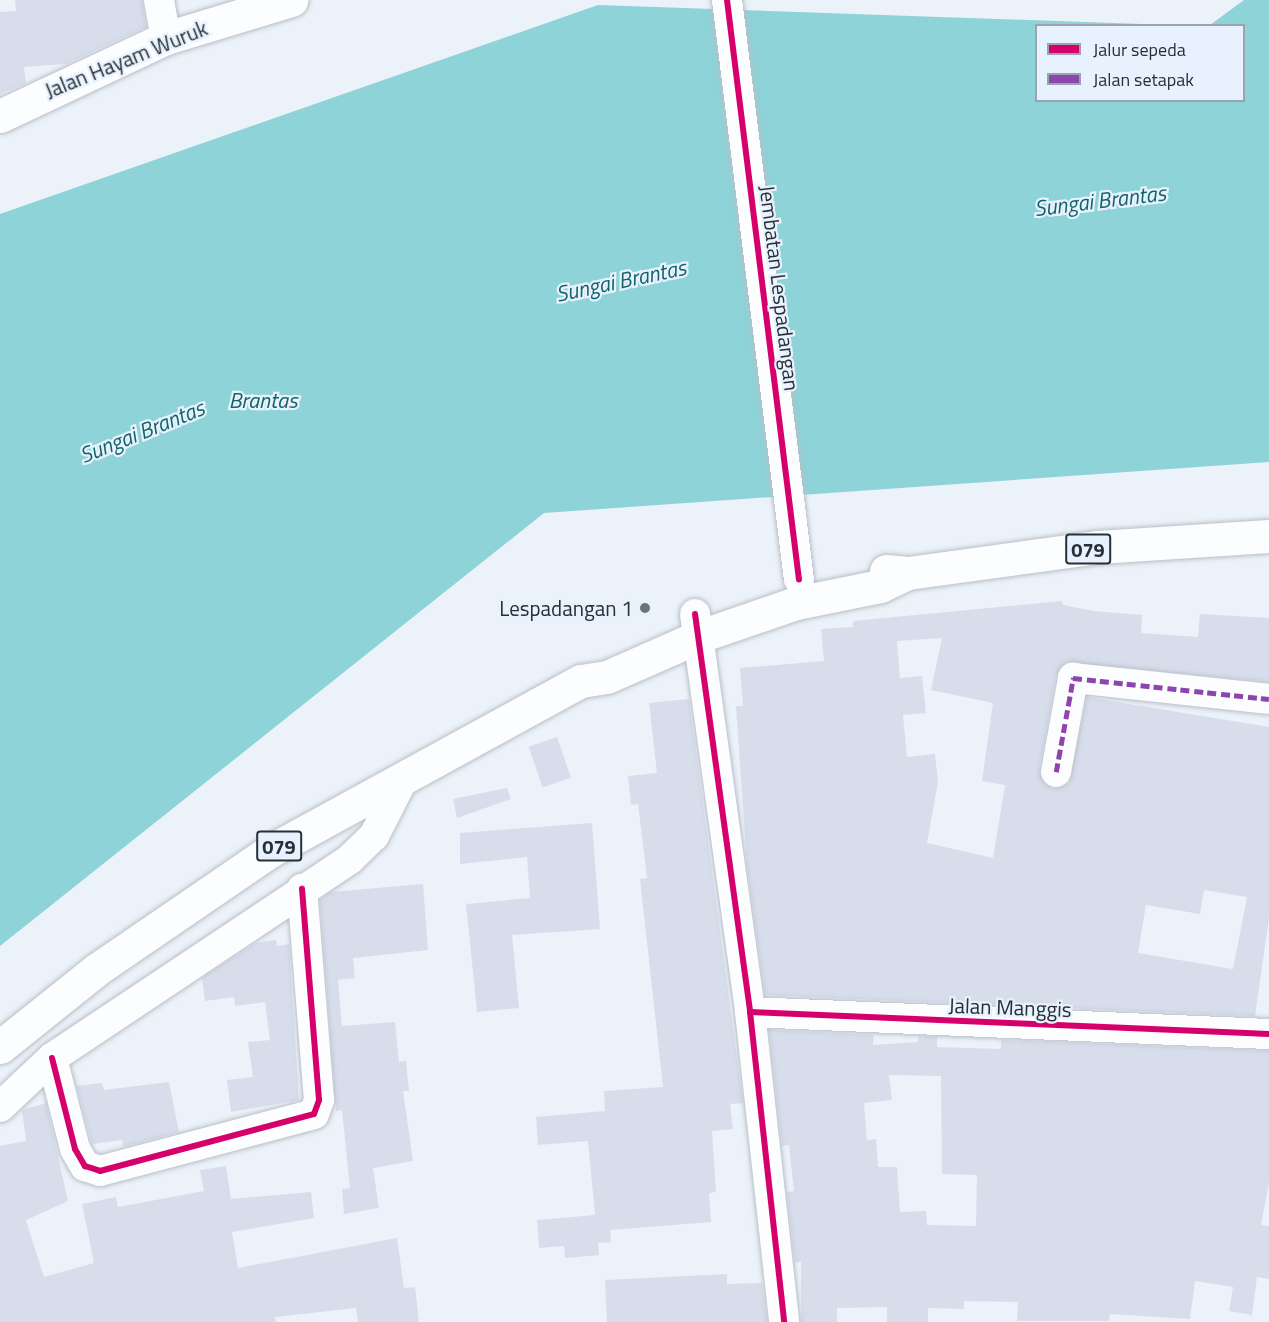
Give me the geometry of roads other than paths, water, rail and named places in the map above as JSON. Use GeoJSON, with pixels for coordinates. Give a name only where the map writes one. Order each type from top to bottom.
{"type":"FeatureCollection","features":[{"type":"Feature","properties":{"kind":"main road","name":"Jalan Hayam Wuruk"},"geometry":{"type":"LineString","coordinates":[[0,116],[163,19],[291,0]]}},
{"type":"Feature","properties":{"kind":"main road","name":"079"},"geometry":{"type":"LineString","coordinates":[[697,625],[908,573],[1098,547],[1269,536]]}},
{"type":"Feature","properties":{"kind":"main road","name":"079"},"geometry":{"type":"LineString","coordinates":[[0,1047],[96,970],[270,850],[581,681],[607,677],[697,625],[808,569],[908,573]]}},
{"type":"Feature","properties":{"kind":"street","name":"Jembatan Lespadangan"},"geometry":{"type":"LineString","coordinates":[[727,0],[808,569]]}},
{"type":"Feature","properties":{"kind":"street","name":"Jembatan Lespadangan"},"geometry":{"type":"LineString","coordinates":[[743,0],[808,569]]}},
{"type":"Feature","properties":{"kind":"street"},"geometry":{"type":"LineString","coordinates":[[697,625],[750,1012],[784,1322]]}},
{"type":"Feature","properties":{"kind":"street"},"geometry":{"type":"LineString","coordinates":[[1056,772],[1073,678],[1269,699]]}},
{"type":"Feature","properties":{"kind":"street"},"geometry":{"type":"LineString","coordinates":[[0,1107],[52,1058],[362,849],[403,779]]}},
{"type":"Feature","properties":{"kind":"street"},"geometry":{"type":"LineString","coordinates":[[52,1058],[75,1149],[85,1166],[100,1171],[314,1114],[320,1101],[302,889]]}},
{"type":"Feature","properties":{"kind":"street","name":"Jalan Manggis"},"geometry":{"type":"LineString","coordinates":[[750,1012],[1269,1034]]}},
{"type":"Feature","properties":{"kind":"water","name":"Brantas"},"geometry":{"type":"Polygon","coordinates":[[[1244,0],[1269,0],[1269,462],[544,513],[0,946],[0,214],[598,5],[1141,24],[1035,24],[1035,102],[1245,102],[1245,24],[1211,24],[1244,0]]]}},
{"type":"Feature","properties":{"kind":"place","name":"Lespadangan 1"},"geometry":{"type":"Point","coordinates":[645,608]}},
{"type":"Feature","properties":{"kind":"water label","name":"Sungai Brantas"},"geometry":{"type":"Point","coordinates":[1100,201]}},
{"type":"Feature","properties":{"kind":"water label","name":"Sungai Brantas"},"geometry":{"type":"Point","coordinates":[621,281]}},
{"type":"Feature","properties":{"kind":"water label","name":"Sungai Brantas"},"geometry":{"type":"Point","coordinates":[142,432]}}]}
